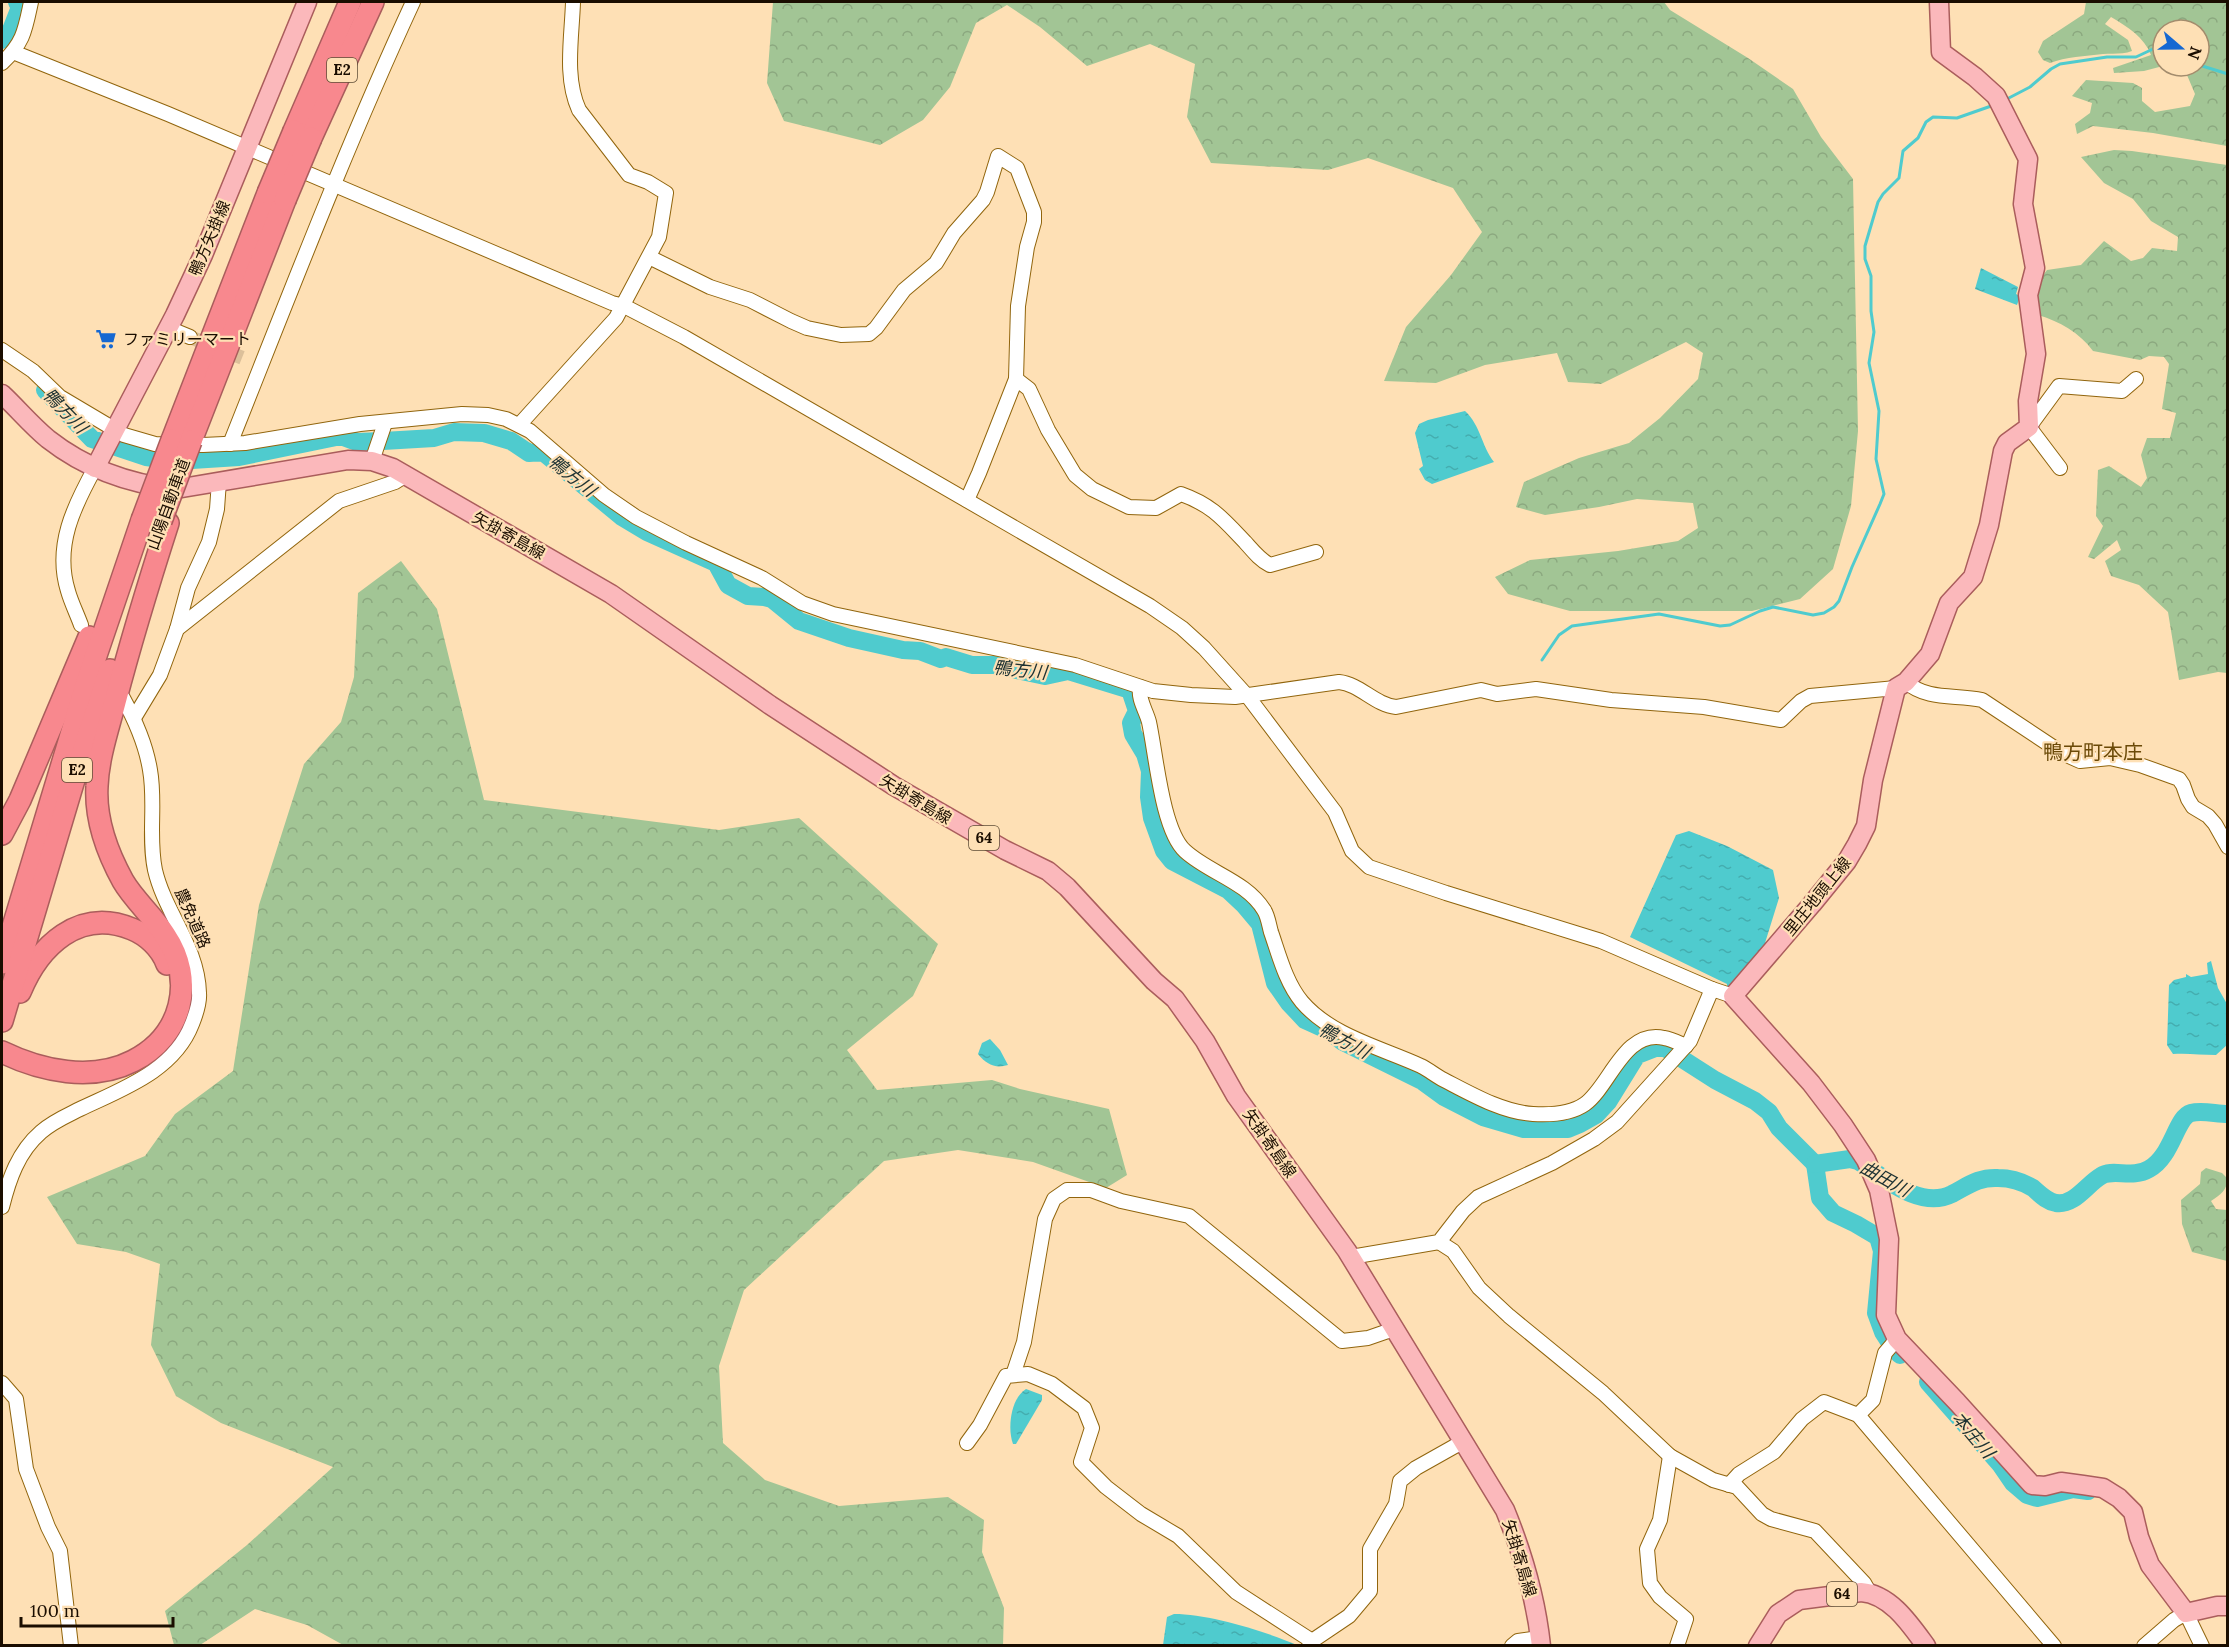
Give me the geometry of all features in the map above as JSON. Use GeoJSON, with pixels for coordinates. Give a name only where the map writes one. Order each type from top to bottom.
{"type":"FeatureCollection","features":[{"type":"Feature","properties":{"kind":"highway","name":"山陽自動車道"},"geometry":{"type":"LineString","coordinates":[[3,1031],[73,783],[181,440],[303,134],[350,2]]}},
{"type":"Feature","properties":{"kind":"highway","name":"山陽自動車道"},"geometry":{"type":"LineString","coordinates":[[303,134],[373,2]]}},
{"type":"Feature","properties":{"kind":"highway","name":"山陽自動車道"},"geometry":{"type":"LineString","coordinates":[[2,963],[39,835],[128,560],[157,521]]}},
{"type":"Feature","properties":{"kind":"highway"},"geometry":{"type":"LineString","coordinates":[[2,1052],[23,1062],[60,1071],[100,1071],[123,1066],[145,1055],[166,1036],[178,1012],[181,974],[176,956],[166,937],[124,883],[113,860],[98,815],[97,785],[104,745],[135,626],[157,521]]}},
{"type":"Feature","properties":{"kind":"highway"},"geometry":{"type":"LineString","coordinates":[[2,834],[20,801],[102,604],[128,560]]}},
{"type":"Feature","properties":{"kind":"highway"},"geometry":{"type":"LineString","coordinates":[[95,922],[118,923],[139,931],[154,943],[164,958],[170,975],[171,994],[167,1010],[157,1028],[141,1043],[121,1056],[73,1062],[51,1059],[27,1051],[3,1031],[24,982],[35,963],[52,943],[72,929],[95,922]]}},
{"type":"Feature","properties":{"kind":"main road","name":"鴨方矢掛線"},"geometry":{"type":"LineString","coordinates":[[98,462],[168,328],[203,255],[307,2]]}},
{"type":"Feature","properties":{"kind":"main road"},"geometry":{"type":"LineString","coordinates":[[1939,2],[1941,52],[1975,77],[2000,103],[2028,159],[2023,204],[2035,268],[2028,295],[2036,354],[2028,401],[2029,427]]}},
{"type":"Feature","properties":{"kind":"main road","name":"矢掛寄島線"},"geometry":{"type":"LineString","coordinates":[[2,394],[48,438],[71,455],[98,462],[149,486],[176,489],[374,454],[465,511],[537,549],[611,594],[770,705],[894,786],[1005,850],[1048,871],[1067,887],[1154,981],[1174,999],[1205,1041],[1236,1096],[1350,1257],[1505,1510],[1518,1543],[1538,1618],[1541,1642]]}},
{"type":"Feature","properties":{"kind":"main road","name":"里庄地頭上線"},"geometry":{"type":"LineString","coordinates":[[1733,996],[1812,904],[1847,861],[1857,844],[1866,826],[1873,780],[1901,685],[1930,654],[1949,603],[1973,577],[1985,544],[2003,451],[2007,443],[2029,427]]}},
{"type":"Feature","properties":{"kind":"main road"},"geometry":{"type":"LineString","coordinates":[[1733,996],[1810,1083],[1843,1125],[1870,1168],[1889,1239],[1886,1315],[1892,1345],[1957,1402],[2032,1485],[2045,1486],[2061,1482],[2083,1485],[2103,1488],[2119,1498],[2133,1512],[2139,1537],[2150,1565],[2181,1616],[2217,1606],[2228,1606]]}},
{"type":"Feature","properties":{"kind":"main road","name":"64"},"geometry":{"type":"LineString","coordinates":[[1758,1646],[1778,1614],[1799,1600],[1813,1596],[1869,1592],[1878,1595],[1890,1604],[1926,1646]]}},
{"type":"Feature","properties":{"kind":"street"},"geometry":{"type":"LineString","coordinates":[[2,63],[24,36],[31,2]]}},
{"type":"Feature","properties":{"kind":"street"},"geometry":{"type":"LineString","coordinates":[[230,444],[255,363],[334,184],[380,72],[413,2]]}},
{"type":"Feature","properties":{"kind":"street"},"geometry":{"type":"LineString","coordinates":[[520,424],[616,318],[624,306],[659,237],[666,193],[648,182],[629,175],[579,110],[574,99],[570,74],[573,2]]}},
{"type":"Feature","properties":{"kind":"street"},"geometry":{"type":"LineString","coordinates":[[13,52],[246,146],[612,303],[624,306],[693,342],[1168,618],[1213,656],[1250,700],[1335,812],[1352,851],[1369,867],[1601,941],[1733,996]]}},
{"type":"Feature","properties":{"kind":"street"},"geometry":{"type":"LineString","coordinates":[[649,257],[710,287],[750,300],[807,328],[841,335],[869,334],[904,291],[936,263],[954,233],[983,201],[998,156],[1017,168],[1034,212],[1034,222],[1027,247],[1018,306],[1016,379],[980,473],[967,500]]}},
{"type":"Feature","properties":{"kind":"street"},"geometry":{"type":"LineString","coordinates":[[168,328],[190,337]]}},
{"type":"Feature","properties":{"kind":"street"},"geometry":{"type":"LineString","coordinates":[[2,350],[33,371],[60,397],[113,432],[154,444],[230,444],[294,436],[360,424],[384,425],[462,414],[488,415],[520,424],[604,495],[636,517],[762,578],[802,603],[833,614],[1075,665],[1139,691],[1250,700],[1331,681],[1355,687],[1386,705],[1396,707],[1481,690],[1497,694],[1536,688],[1611,700],[1704,707],[1781,720],[1801,701],[1810,696],[1901,685],[1939,696],[1982,700],[2062,753],[2080,761],[2110,758],[2172,775],[2183,784],[2193,807],[2208,816],[2215,824],[2228,847]]}},
{"type":"Feature","properties":{"kind":"street"},"geometry":{"type":"LineString","coordinates":[[1016,379],[1029,389],[1047,430],[1074,475],[1092,489],[1129,507],[1156,508],[1181,494],[1202,501],[1218,513],[1261,559],[1270,565],[1316,552]]}},
{"type":"Feature","properties":{"kind":"street"},"geometry":{"type":"LineString","coordinates":[[2060,468],[2029,427],[2059,386],[2122,391],[2136,379]]}},
{"type":"Feature","properties":{"kind":"street"},"geometry":{"type":"LineString","coordinates":[[374,454],[384,425]]}},
{"type":"Feature","properties":{"kind":"street"},"geometry":{"type":"LineString","coordinates":[[81,625],[68,591],[63,561],[68,523],[98,462]]}},
{"type":"Feature","properties":{"kind":"street"},"geometry":{"type":"LineString","coordinates":[[177,629],[339,501],[395,482],[406,475]]}},
{"type":"Feature","properties":{"kind":"street"},"geometry":{"type":"LineString","coordinates":[[134,718],[160,675],[177,629],[188,588],[209,542],[217,508],[219,481]]}},
{"type":"Feature","properties":{"kind":"street"},"geometry":{"type":"LineString","coordinates":[[1139,691],[1148,720],[1168,817],[1176,841],[1193,858],[1247,891],[1264,910],[1280,962],[1301,1001],[1312,1012],[1338,1029],[1424,1067],[1443,1080],[1504,1108],[1532,1114],[1562,1113],[1583,1105],[1597,1094],[1619,1059],[1631,1047],[1641,1042],[1663,1037],[1683,1048]]}},
{"type":"Feature","properties":{"kind":"street","name":"農免道路"},"geometry":{"type":"LineString","coordinates":[[2,1208],[8,1183],[16,1164],[40,1132],[56,1120],[140,1080],[159,1068],[188,1036],[200,996],[198,974],[192,953],[156,873],[151,832],[150,770],[134,718],[123,698]]}},
{"type":"Feature","properties":{"kind":"street"},"geometry":{"type":"LineString","coordinates":[[1438,1242],[1463,1210],[1478,1197],[1552,1162],[1594,1139],[1617,1122],[1690,1041],[1712,989]]}},
{"type":"Feature","properties":{"kind":"street"},"geometry":{"type":"LineString","coordinates":[[1013,1375],[1024,1342],[1046,1219],[1054,1199],[1068,1190],[1091,1190],[1120,1201],[1189,1216],[1342,1341],[1368,1338],[1394,1329]]}},
{"type":"Feature","properties":{"kind":"street"},"geometry":{"type":"LineString","coordinates":[[1350,1257],[1438,1242],[1453,1251],[1479,1288],[1509,1316],[1603,1393],[1670,1456],[1713,1480],[1737,1487],[1762,1514],[1771,1519],[1815,1531],[1864,1583],[1869,1592]]}},
{"type":"Feature","properties":{"kind":"street"},"geometry":{"type":"LineString","coordinates":[[1858,1415],[1873,1400],[1892,1345]]}},
{"type":"Feature","properties":{"kind":"street"},"geometry":{"type":"LineString","coordinates":[[967,1443],[980,1425],[1006,1376],[1028,1374],[1052,1384],[1084,1408],[1092,1428],[1081,1462],[1106,1487],[1141,1514],[1178,1536],[1236,1592],[1311,1643],[1348,1616],[1370,1591],[1370,1549],[1396,1504],[1400,1481],[1416,1467],[1464,1441]]}},
{"type":"Feature","properties":{"kind":"street"},"geometry":{"type":"LineString","coordinates":[[2,1383],[16,1399],[26,1468],[48,1527],[60,1551],[71,1646]]}},
{"type":"Feature","properties":{"kind":"street"},"geometry":{"type":"LineString","coordinates":[[1729,1485],[1738,1474],[1774,1452],[1802,1419],[1824,1402],[1858,1415],[2054,1646]]}},
{"type":"Feature","properties":{"kind":"street"},"geometry":{"type":"LineString","coordinates":[[1670,1456],[1660,1520],[1647,1549],[1650,1582],[1660,1597],[1686,1619],[1677,1646]]}},
{"type":"Feature","properties":{"kind":"street"},"geometry":{"type":"LineString","coordinates":[[2144,1646],[2181,1616],[2202,1646]]}},
{"type":"Feature","properties":{"kind":"street"},"geometry":{"type":"LineString","coordinates":[[1512,1646],[1518,1641],[1541,1642]]}},
{"type":"Feature","properties":{"kind":"green space"},"geometry":{"type":"Polygon","coordinates":[[[773,2],[1664,2],[1670,10],[1793,89],[1821,137],[1853,179],[1858,431],[1851,506],[1833,569],[1800,599],[1752,611],[1570,611],[1508,594],[1495,577],[1530,560],[1618,551],[1678,541],[1698,528],[1693,503],[1637,499],[1545,515],[1516,507],[1524,482],[1579,458],[1629,443],[1660,418],[1698,379],[1703,353],[1686,342],[1601,384],[1568,382],[1557,353],[1485,365],[1436,383],[1384,381],[1406,327],[1451,275],[1482,232],[1453,188],[1368,158],[1328,170],[1211,163],[1187,117],[1195,64],[1150,44],[1087,66],[1040,27],[1007,5],[976,23],[950,87],[923,120],[880,145],[784,121],[767,83],[773,2]]]}},
{"type":"Feature","properties":{"kind":"green space"},"geometry":{"type":"Polygon","coordinates":[[[2086,2],[2227,2],[2227,146],[2153,133],[2093,126],[2077,134],[2075,124],[2090,113],[2092,103],[2072,96],[2086,80],[2133,83],[2142,88],[2142,101],[2155,112],[2190,106],[2195,94],[2188,78],[2211,78],[2211,18],[2151,18],[2151,55],[2140,38],[2111,17],[2105,24],[2128,40],[2132,51],[2062,59],[2050,63],[2043,60],[2038,52],[2043,41],[2084,14],[2086,2]]]}},
{"type":"Feature","properties":{"kind":"green space"},"geometry":{"type":"Polygon","coordinates":[[[2151,55],[2151,69],[2114,73],[2113,68],[2151,55]]]}},
{"type":"Feature","properties":{"kind":"green space"},"geometry":{"type":"Polygon","coordinates":[[[2114,150],[2227,165],[2227,673],[2218,672],[2179,680],[2168,612],[2139,585],[2111,576],[2105,561],[2121,550],[2117,540],[2094,559],[2088,557],[2103,526],[2096,516],[2098,470],[2109,466],[2141,487],[2147,478],[2141,455],[2147,438],[2170,438],[2176,413],[2162,409],[2169,364],[2164,357],[2149,356],[2140,360],[2093,351],[2068,328],[2038,315],[2037,283],[2047,270],[2081,265],[2104,241],[2131,261],[2143,258],[2152,248],[2177,251],[2178,237],[2151,221],[2133,199],[2104,183],[2081,157],[2114,150]]]}},
{"type":"Feature","properties":{"kind":"green space"},"geometry":{"type":"Polygon","coordinates":[[[401,561],[437,609],[484,800],[719,830],[799,818],[938,944],[913,996],[847,1050],[877,1090],[992,1080],[1020,1089],[1109,1109],[1127,1175],[1106,1188],[1033,1162],[958,1150],[884,1161],[744,1290],[719,1366],[723,1443],[765,1480],[839,1506],[948,1497],[984,1520],[982,1552],[1004,1608],[1003,1646],[345,1646],[307,1625],[255,1609],[200,1645],[174,1645],[165,1611],[247,1545],[333,1467],[221,1423],[176,1396],[151,1345],[160,1264],[126,1252],[77,1244],[47,1197],[145,1156],[175,1114],[233,1071],[259,905],[304,764],[341,722],[354,677],[358,593],[401,561]]]}},
{"type":"Feature","properties":{"kind":"green space"},"geometry":{"type":"Polygon","coordinates":[[[2206,1168],[2222,1173],[2227,1178],[2225,1189],[2211,1201],[2216,1209],[2227,1210],[2227,1261],[2192,1252],[2182,1224],[2181,1200],[2200,1184],[2201,1172],[2206,1168]]]}},
{"type":"Feature","properties":{"kind":"water"},"geometry":{"type":"Polygon","coordinates":[[[1981,268],[2018,287],[2016,294],[2020,296],[2017,305],[1975,289],[1981,268]]]}},
{"type":"Feature","properties":{"kind":"water"},"geometry":{"type":"Polygon","coordinates":[[[1465,411],[1474,423],[1494,462],[1432,484],[1425,480],[1419,469],[1423,466],[1415,433],[1419,424],[1465,411]]]}},
{"type":"Feature","properties":{"kind":"water"},"geometry":{"type":"Polygon","coordinates":[[[1689,831],[1727,846],[1773,870],[1779,898],[1765,943],[1771,938],[1731,987],[1630,937],[1676,835],[1689,831]]]}},
{"type":"Feature","properties":{"kind":"water"},"geometry":{"type":"Polygon","coordinates":[[[2211,961],[2218,988],[2227,1004],[2227,1045],[2216,1055],[2173,1054],[2167,1045],[2169,985],[2174,980],[2186,977],[2186,974],[2191,977],[2208,974],[2207,963],[2211,961]]]}},
{"type":"Feature","properties":{"kind":"water"},"geometry":{"type":"Polygon","coordinates":[[[990,1039],[1000,1050],[1008,1065],[991,1065],[978,1054],[982,1043],[990,1039]]]}},
{"type":"Feature","properties":{"kind":"water"},"geometry":{"type":"Polygon","coordinates":[[[1026,1389],[1042,1395],[1042,1400],[1016,1444],[1013,1444],[1010,1430],[1012,1414],[1017,1399],[1026,1389]]]}},
{"type":"Feature","properties":{"kind":"water"},"geometry":{"type":"Polygon","coordinates":[[[1174,1614],[1236,1624],[1297,1645],[1163,1645],[1167,1617],[1174,1614]]]}},
{"type":"Feature","properties":{"kind":"waterway"},"geometry":{"type":"LineString","coordinates":[[2,40],[11,30],[20,7],[17,2]]}},
{"type":"Feature","properties":{"kind":"waterway"},"geometry":{"type":"LineString","coordinates":[[2005,100],[2030,87],[2060,64],[2107,57],[2136,57],[2151,50]]}},
{"type":"Feature","properties":{"kind":"waterway"},"geometry":{"type":"LineString","coordinates":[[2211,69],[2228,74]]}},
{"type":"Feature","properties":{"kind":"waterway"},"geometry":{"type":"LineString","coordinates":[[1542,660],[1559,635],[1572,626],[1659,614],[1720,626],[1730,625],[1773,607],[1813,615],[1824,613],[1839,601],[1884,494],[1876,459],[1879,411],[1869,363],[1874,332],[1871,311],[1871,276],[1865,259],[1865,246],[1878,202],[1899,178],[1903,151],[1918,138],[1926,122],[1933,117],[1957,118],[1994,105]]}},
{"type":"Feature","properties":{"kind":"waterway","name":"鴨方川"},"geometry":{"type":"LineString","coordinates":[[45,390],[92,439],[146,457],[176,461],[239,457],[341,436],[357,442],[434,438],[454,432],[484,433],[511,441],[529,453],[543,452],[622,517],[647,532],[716,563],[728,585],[748,596],[772,599],[799,621],[849,638],[903,650],[920,651],[941,659],[946,657],[972,665],[994,665],[1045,676],[1068,671],[1130,690],[1137,711],[1131,723],[1133,734],[1145,754],[1150,771],[1149,797],[1152,818],[1164,851],[1172,861],[1228,890],[1260,924],[1275,983],[1305,1020],[1327,1030],[1343,1042],[1422,1081],[1444,1097],[1483,1117],[1524,1129],[1568,1129],[1596,1115],[1608,1102],[1637,1055],[1655,1048],[1665,1048],[1715,1080],[1755,1101],[1769,1112],[1779,1128],[1815,1164]]}},
{"type":"Feature","properties":{"kind":"waterway","name":"曲田川"},"geometry":{"type":"LineString","coordinates":[[1815,1164],[1850,1159],[1858,1161],[1903,1190],[1928,1198],[1940,1198],[1980,1180],[1998,1178],[2021,1182],[2049,1201],[2063,1203],[2074,1198],[2106,1174],[2136,1173],[2149,1169],[2163,1156],[2181,1122],[2191,1113],[2228,1114]]}},
{"type":"Feature","properties":{"kind":"waterway","name":"本庄川"},"geometry":{"type":"LineString","coordinates":[[1815,1164],[1820,1198],[1833,1213],[1878,1237],[1882,1251],[1876,1313],[1883,1332],[1900,1355]]}},
{"type":"Feature","properties":{"kind":"waterway","name":"本庄川"},"geometry":{"type":"LineString","coordinates":[[1928,1382],[2000,1464],[2013,1483],[2027,1495],[2037,1498],[2073,1489],[2088,1491]]}},
{"type":"Feature","properties":{"kind":"tunnel"},"geometry":{"type":"LineString","coordinates":[[190,337],[248,360]]}},
{"type":"Feature","properties":{"kind":"place","name":"ファミリーマート"},"geometry":{"type":"Point","coordinates":[106,339]}},
{"type":"Feature","properties":{"kind":"district","name":"鴨方町本庄"},"geometry":{"type":"Point","coordinates":[2093,752]}}]}
